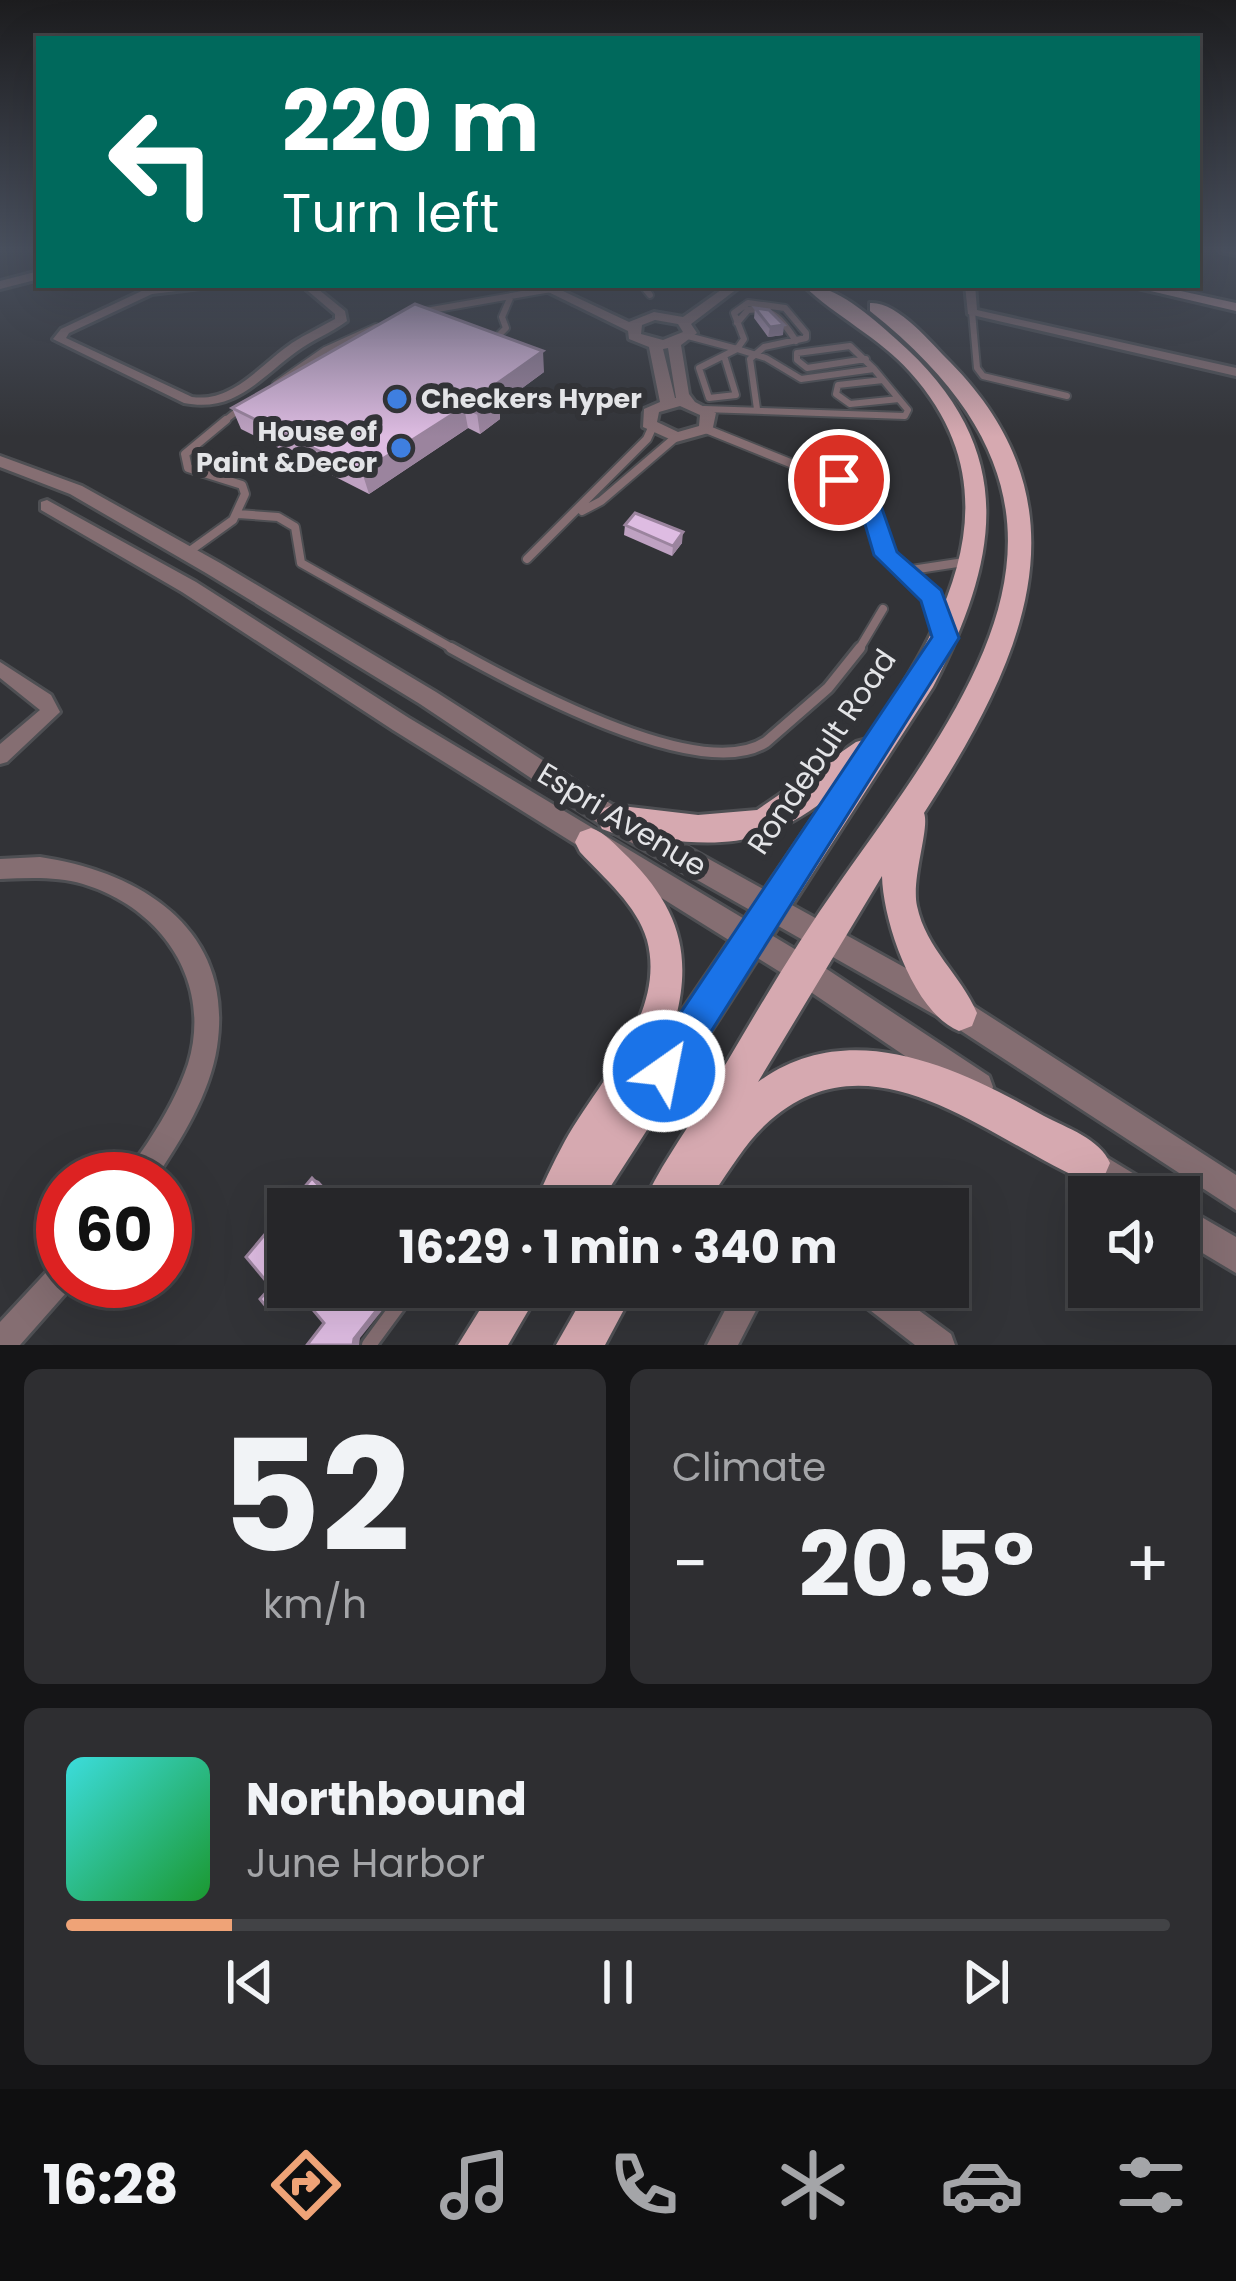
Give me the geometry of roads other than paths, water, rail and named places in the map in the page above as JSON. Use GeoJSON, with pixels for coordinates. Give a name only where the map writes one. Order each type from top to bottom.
{"type":"FeatureCollection","features":[{"type":"Feature","properties":{"kind":"main road","name":"Rondebult Road"},"geometry":{"type":"LineString","coordinates":[[586,1188],[881,739],[946,638],[964,601],[980,530],[976,472],[953,417],[918,366],[859,312]]}},
{"type":"Feature","properties":{"kind":"main road","name":"Rondebult Road"},"geometry":{"type":"LineString","coordinates":[[674,1188],[996,660],[1017,579],[1018,509],[999,443],[975,399],[916,337],[871,312]]}},
{"type":"Feature","properties":{"kind":"main road"},"geometry":{"type":"LineString","coordinates":[[602,830],[720,830],[760,824],[780,815],[881,739]]}},
{"type":"Feature","properties":{"kind":"main road"},"geometry":{"type":"LineString","coordinates":[[937,763],[902,845],[898,899],[908,937],[959,1013]]}},
{"type":"Feature","properties":{"kind":"main road"},"geometry":{"type":"LineString","coordinates":[[562,1188],[568,1170],[650,1041],[669,976],[668,952],[648,898],[602,830]]}},
{"type":"Feature","properties":{"kind":"main road"},"geometry":{"type":"LineString","coordinates":[[690,1188],[752,1110],[787,1084],[815,1072],[855,1065],[935,1082],[1090,1163]]}},
{"type":"Feature","properties":{"kind":"main road"},"geometry":{"type":"LineString","coordinates":[[481,1345],[506,1308]]}},
{"type":"Feature","properties":{"kind":"main road"},"geometry":{"type":"LineString","coordinates":[[579,1345],[601,1308]]}},
{"type":"Feature","properties":{"kind":"street"},"geometry":{"type":"LineString","coordinates":[[105,312],[58,339],[189,400],[217,402],[341,321],[338,312]]}},
{"type":"Feature","properties":{"kind":"street"},"geometry":{"type":"LineString","coordinates":[[603,312],[632,328],[638,339],[655,344],[682,334]]}},
{"type":"Feature","properties":{"kind":"street"},"geometry":{"type":"LineString","coordinates":[[630,312],[654,316],[682,334]]}},
{"type":"Feature","properties":{"kind":"street"},"geometry":{"type":"LineString","coordinates":[[632,328],[662,312]]}},
{"type":"Feature","properties":{"kind":"street"},"geometry":{"type":"LineString","coordinates":[[694,312],[682,334],[682,395],[696,406],[710,421],[706,429],[676,437],[652,428],[649,412],[668,402],[696,406]]}},
{"type":"Feature","properties":{"kind":"street"},"geometry":{"type":"LineString","coordinates":[[972,312],[1236,372]]}},
{"type":"Feature","properties":{"kind":"street"},"geometry":{"type":"LineString","coordinates":[[655,344],[668,402]]}},
{"type":"Feature","properties":{"kind":"street","name":"Espri Avenue"},"geometry":{"type":"LineString","coordinates":[[0,461],[76,490],[428,698],[602,830],[760,922]]}},
{"type":"Feature","properties":{"kind":"street","name":"Espri Avenue"},"geometry":{"type":"LineString","coordinates":[[47,506],[813,954],[1110,1176]]}},
{"type":"Feature","properties":{"kind":"street"},"geometry":{"type":"LineString","coordinates":[[187,553],[196,592]]}},
{"type":"Feature","properties":{"kind":"street"},"geometry":{"type":"LineString","coordinates":[[0,669],[44,700],[51,712],[0,756]]}},
{"type":"Feature","properties":{"kind":"street"},"geometry":{"type":"LineString","coordinates":[[0,869],[45,864],[71,867],[123,886],[146,902],[195,962],[206,999],[205,1044],[177,1118],[156,1152]]}},
{"type":"Feature","properties":{"kind":"street","name":"Espri Avenue"},"geometry":{"type":"LineString","coordinates":[[813,954],[959,1013],[1236,1194]]}},
{"type":"Feature","properties":{"kind":"street"},"geometry":{"type":"LineString","coordinates":[[1200,1233],[1236,1256]]}},
{"type":"Feature","properties":{"kind":"street"},"geometry":{"type":"LineString","coordinates":[[0,1345],[36,1305]]}},
{"type":"Feature","properties":{"kind":"street"},"geometry":{"type":"LineString","coordinates":[[722,1345],[742,1308]]}},
{"type":"Feature","properties":{"kind":"street"},"geometry":{"type":"LineString","coordinates":[[891,1308],[940,1345]]}},
{"type":"Feature","properties":{"kind":"lane"},"geometry":{"type":"LineString","coordinates":[[411,313],[418,312]]}},
{"type":"Feature","properties":{"kind":"lane"},"geometry":{"type":"LineString","coordinates":[[498,336],[506,328],[502,317],[505,312]]}},
{"type":"Feature","properties":{"kind":"lane"},"geometry":{"type":"LineString","coordinates":[[725,359],[736,395],[709,398],[699,368],[725,359],[744,339],[735,312]]}},
{"type":"Feature","properties":{"kind":"lane"},"geometry":{"type":"LineString","coordinates":[[737,323],[747,312]]}},
{"type":"Feature","properties":{"kind":"lane"},"geometry":{"type":"LineString","coordinates":[[776,312],[796,341]]}},
{"type":"Feature","properties":{"kind":"lane"},"geometry":{"type":"LineString","coordinates":[[757,409],[758,395],[748,370],[753,354],[764,346],[806,338],[805,330],[785,312]]}},
{"type":"Feature","properties":{"kind":"lane"},"geometry":{"type":"LineString","coordinates":[[972,312],[977,368],[983,376],[1067,396]]}},
{"type":"Feature","properties":{"kind":"lane"},"geometry":{"type":"LineString","coordinates":[[267,390],[325,350],[393,320]]}},
{"type":"Feature","properties":{"kind":"lane"},"geometry":{"type":"LineString","coordinates":[[682,334],[753,354],[801,379],[874,369]]}},
{"type":"Feature","properties":{"kind":"lane"},"geometry":{"type":"LineString","coordinates":[[696,406],[905,416],[908,410],[866,358],[850,346],[795,356],[807,368],[866,358]]}},
{"type":"Feature","properties":{"kind":"lane"},"geometry":{"type":"LineString","coordinates":[[883,380],[838,385],[836,394],[850,404],[899,399]]}},
{"type":"Feature","properties":{"kind":"lane"},"geometry":{"type":"LineString","coordinates":[[187,553],[238,514],[245,494],[242,485],[188,468],[185,454],[247,404]]}},
{"type":"Feature","properties":{"kind":"lane"},"geometry":{"type":"LineString","coordinates":[[527,559],[647,440],[652,428]]}},
{"type":"Feature","properties":{"kind":"lane"},"geometry":{"type":"LineString","coordinates":[[706,429],[857,490],[877,519],[886,555],[932,596],[946,638]]}},
{"type":"Feature","properties":{"kind":"lane"},"geometry":{"type":"LineString","coordinates":[[576,514],[601,501],[676,437]]}},
{"type":"Feature","properties":{"kind":"lane"},"geometry":{"type":"LineString","coordinates":[[238,514],[278,518],[296,527],[301,563],[544,696],[621,729],[687,750],[728,754],[754,750],[822,698],[865,646],[883,609]]}},
{"type":"Feature","properties":{"kind":"lane"},"geometry":{"type":"LineString","coordinates":[[904,571],[947,568],[976,557]]}},
{"type":"Feature","properties":{"kind":"lane"},"geometry":{"type":"LineString","coordinates":[[369,1345],[396,1308]]}},
{"type":"Feature","properties":{"kind":"place","name":"Checkers Hyper"},"geometry":{"type":"Point","coordinates":[397,399]}},
{"type":"Feature","properties":{"kind":"place","name":"House of Paint &Decor"},"geometry":{"type":"Point","coordinates":[401,448]}}]}
